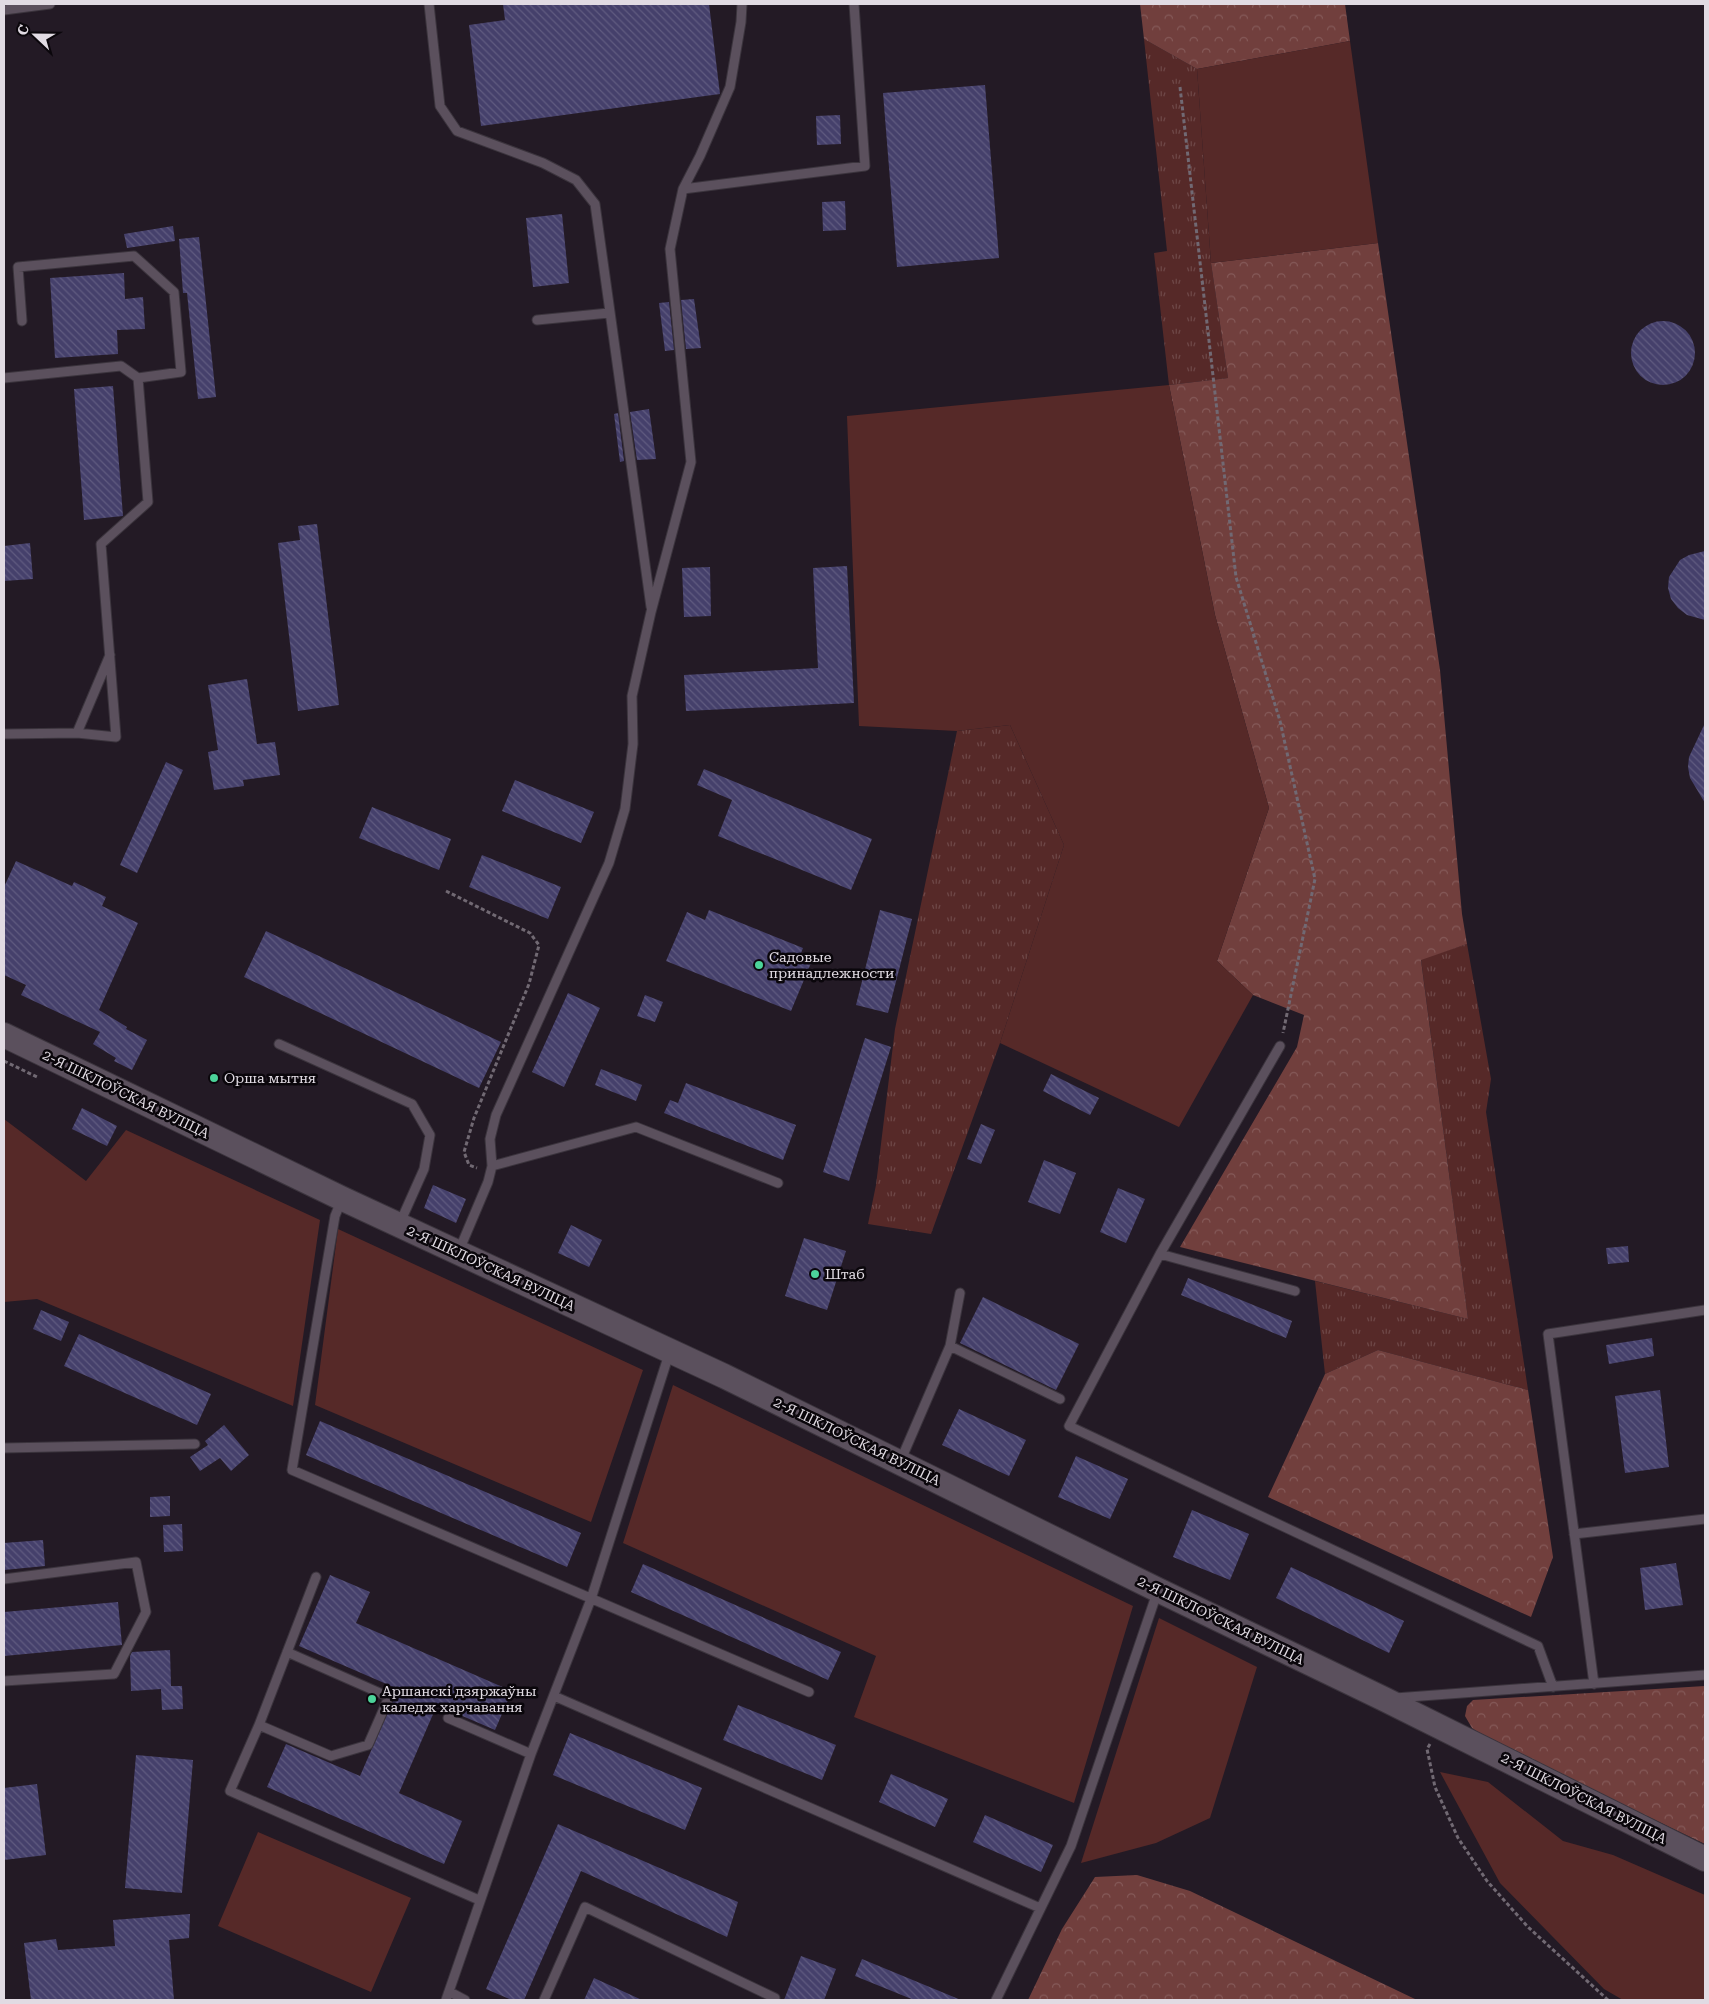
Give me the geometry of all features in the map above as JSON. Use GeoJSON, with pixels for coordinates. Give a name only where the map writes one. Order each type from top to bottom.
{"type":"FeatureCollection","features":[{"type":"Feature","properties":{"kind":"street","name":"2-Я ШКЛОЎСКАЯ ВУЛІЦА"},"geometry":{"type":"LineString","coordinates":[[4,1035],[342,1199],[670,1351],[900,1462],[1158,1590],[1384,1698],[1705,1860]]}},
{"type":"Feature","properties":{"kind":"lane"},"geometry":{"type":"LineString","coordinates":[[4,10],[50,4]]}},
{"type":"Feature","properties":{"kind":"lane"},"geometry":{"type":"LineString","coordinates":[[429,4],[440,106],[457,131],[543,163],[576,180],[595,204],[652,612]]}},
{"type":"Feature","properties":{"kind":"lane"},"geometry":{"type":"LineString","coordinates":[[458,1253],[492,1166],[490,1139],[496,1115],[609,863],[625,809],[633,744],[632,696],[691,462],[670,249],[683,189],[730,88],[741,22],[742,4]]}},
{"type":"Feature","properties":{"kind":"lane"},"geometry":{"type":"LineString","coordinates":[[683,189],[865,166],[854,4]]}},
{"type":"Feature","properties":{"kind":"lane"},"geometry":{"type":"LineString","coordinates":[[4,378],[121,366],[138,378],[180,372],[174,292],[134,256],[18,267],[22,321]]}},
{"type":"Feature","properties":{"kind":"lane"},"geometry":{"type":"LineString","coordinates":[[537,320],[609,313]]}},
{"type":"Feature","properties":{"kind":"lane"},"geometry":{"type":"LineString","coordinates":[[4,734],[77,732],[116,737],[101,544],[148,502],[138,378]]}},
{"type":"Feature","properties":{"kind":"lane"},"geometry":{"type":"LineString","coordinates":[[77,732],[110,655]]}},
{"type":"Feature","properties":{"kind":"lane"},"geometry":{"type":"LineString","coordinates":[[279,1044],[412,1104],[430,1135],[424,1169],[399,1225]]}},
{"type":"Feature","properties":{"kind":"lane"},"geometry":{"type":"LineString","coordinates":[[1280,1046],[1160,1254],[1069,1426],[1538,1646],[1553,1687]]}},
{"type":"Feature","properties":{"kind":"lane"},"geometry":{"type":"LineString","coordinates":[[492,1166],[636,1127],[778,1183]]}},
{"type":"Feature","properties":{"kind":"lane"},"geometry":{"type":"LineString","coordinates":[[342,1199],[333,1225],[292,1470],[809,1692]]}},
{"type":"Feature","properties":{"kind":"lane"},"geometry":{"type":"LineString","coordinates":[[1160,1254],[1295,1291]]}},
{"type":"Feature","properties":{"kind":"lane"},"geometry":{"type":"LineString","coordinates":[[900,1462],[950,1346],[960,1293]]}},
{"type":"Feature","properties":{"kind":"lane"},"geometry":{"type":"LineString","coordinates":[[1594,1684],[1548,1334],[1705,1310]]}},
{"type":"Feature","properties":{"kind":"lane"},"geometry":{"type":"LineString","coordinates":[[950,1346],[1060,1399]]}},
{"type":"Feature","properties":{"kind":"lane"},"geometry":{"type":"LineString","coordinates":[[465,2000],[448,1996],[530,1754],[591,1599],[670,1351]]}},
{"type":"Feature","properties":{"kind":"lane"},"geometry":{"type":"LineString","coordinates":[[4,1448],[195,1444]]}},
{"type":"Feature","properties":{"kind":"lane"},"geometry":{"type":"LineString","coordinates":[[1574,1534],[1705,1519]]}},
{"type":"Feature","properties":{"kind":"lane"},"geometry":{"type":"LineString","coordinates":[[4,1579],[136,1562],[146,1612],[114,1674],[4,1681]]}},
{"type":"Feature","properties":{"kind":"lane"},"geometry":{"type":"LineString","coordinates":[[316,1577],[259,1724],[230,1791],[479,1900]]}},
{"type":"Feature","properties":{"kind":"lane"},"geometry":{"type":"LineString","coordinates":[[996,2000],[1071,1846],[1158,1590]]}},
{"type":"Feature","properties":{"kind":"lane"},"geometry":{"type":"LineString","coordinates":[[259,1724],[331,1756],[368,1745],[389,1697],[287,1652]]}},
{"type":"Feature","properties":{"kind":"lane"},"geometry":{"type":"LineString","coordinates":[[1384,1698],[1705,1675]]}},
{"type":"Feature","properties":{"kind":"lane"},"geometry":{"type":"LineString","coordinates":[[554,1696],[1040,1908]]}},
{"type":"Feature","properties":{"kind":"lane"},"geometry":{"type":"LineString","coordinates":[[448,1718],[530,1754]]}},
{"type":"Feature","properties":{"kind":"lane"},"geometry":{"type":"LineString","coordinates":[[544,2000],[585,1908],[775,1998],[774,2000]]}},
{"type":"Feature","properties":{"kind":"path"},"geometry":{"type":"LineString","coordinates":[[1180,87],[1236,577],[1280,721],[1315,879],[1280,1046]]}},
{"type":"Feature","properties":{"kind":"path"},"geometry":{"type":"LineString","coordinates":[[446,891],[530,933],[539,945],[529,984],[474,1118],[464,1152],[469,1165],[482,1169],[492,1166]]}},
{"type":"Feature","properties":{"kind":"path"},"geometry":{"type":"LineString","coordinates":[[1439,1726],[1427,1749],[1435,1787],[1458,1838],[1487,1881],[1528,1927],[1608,2000]]}},
{"type":"Feature","properties":{"kind":"green space"},"geometry":{"type":"Polygon","coordinates":[[[1140,4],[1345,4],[1350,41],[1197,69],[1144,39],[1140,4]]]}},
{"type":"Feature","properties":{"kind":"green space"},"geometry":{"type":"Polygon","coordinates":[[[1144,39],[1197,69],[1211,263],[1228,378],[1169,385],[1154,253],[1167,251],[1144,39]]]}},
{"type":"Feature","properties":{"kind":"green space"},"geometry":{"type":"Polygon","coordinates":[[[1350,41],[1378,243],[1211,263],[1197,69],[1350,41]]]}},
{"type":"Feature","properties":{"kind":"green space"},"geometry":{"type":"Polygon","coordinates":[[[1378,243],[1440,670],[1462,914],[1467,944],[1421,960],[1468,1319],[1180,1247],[1297,1047],[1304,1015],[1253,995],[1217,961],[1269,808],[1215,615],[1169,385],[1228,378],[1211,263],[1378,243]]]}},
{"type":"Feature","properties":{"kind":"green space"},"geometry":{"type":"Polygon","coordinates":[[[1169,385],[1215,615],[1269,808],[1217,961],[1253,995],[1179,1127],[1000,1043],[1064,845],[1010,725],[957,731],[859,726],[847,416],[1169,385]]]}},
{"type":"Feature","properties":{"kind":"green space"},"geometry":{"type":"Polygon","coordinates":[[[1010,725],[1064,845],[1000,1043],[931,1234],[868,1224],[876,1185],[895,1029],[957,731],[1010,725]]]}},
{"type":"Feature","properties":{"kind":"green space"},"geometry":{"type":"Polygon","coordinates":[[[1467,944],[1491,1079],[1486,1112],[1528,1390],[1378,1350],[1325,1374],[1315,1281],[1468,1319],[1421,959],[1467,944]]]}},
{"type":"Feature","properties":{"kind":"green space"},"geometry":{"type":"Polygon","coordinates":[[[4,1119],[86,1181],[126,1130],[320,1220],[293,1406],[37,1299],[4,1302],[4,1119]]]}},
{"type":"Feature","properties":{"kind":"green space"},"geometry":{"type":"Polygon","coordinates":[[[338,1229],[643,1370],[591,1522],[315,1405],[338,1229]]]}},
{"type":"Feature","properties":{"kind":"green space"},"geometry":{"type":"Polygon","coordinates":[[[1378,1350],[1528,1390],[1553,1557],[1531,1617],[1268,1497],[1325,1374],[1378,1350]]]}},
{"type":"Feature","properties":{"kind":"green space"},"geometry":{"type":"Polygon","coordinates":[[[673,1385],[1133,1606],[1074,1803],[854,1717],[876,1656],[623,1543],[673,1385]]]}},
{"type":"Feature","properties":{"kind":"green space"},"geometry":{"type":"Polygon","coordinates":[[[1159,1618],[1257,1667],[1210,1818],[1156,1843],[1081,1863],[1159,1618]]]}},
{"type":"Feature","properties":{"kind":"green space"},"geometry":{"type":"Polygon","coordinates":[[[1705,1686],[1705,1844],[1488,1740],[1472,1728],[1465,1716],[1467,1706],[1473,1700],[1705,1686]]]}},
{"type":"Feature","properties":{"kind":"green space"},"geometry":{"type":"Polygon","coordinates":[[[1440,1772],[1488,1782],[1563,1841],[1613,1855],[1705,1895],[1705,2000],[1623,2000],[1604,1989],[1500,1883],[1440,1772]]]}},
{"type":"Feature","properties":{"kind":"green space"},"geometry":{"type":"Polygon","coordinates":[[[258,1832],[411,1898],[371,1992],[218,1926],[258,1832]]]}},
{"type":"Feature","properties":{"kind":"green space"},"geometry":{"type":"Polygon","coordinates":[[[1137,1875],[1190,1891],[1417,2000],[1028,2000],[1062,1929],[1095,1877],[1137,1875]]]}},
{"type":"Feature","properties":{"kind":"building"},"geometry":{"type":"Polygon","coordinates":[[[503,4],[709,4],[720,94],[481,126],[469,25],[505,20],[503,4]]]}},
{"type":"Feature","properties":{"kind":"building"},"geometry":{"type":"Polygon","coordinates":[[[985,85],[999,258],[897,267],[883,93],[985,85]]]}},
{"type":"Feature","properties":{"kind":"building"},"geometry":{"type":"Polygon","coordinates":[[[840,115],[841,144],[817,145],[816,116],[840,115]]]}},
{"type":"Feature","properties":{"kind":"building"},"geometry":{"type":"Polygon","coordinates":[[[845,201],[846,230],[823,231],[822,202],[845,201]]]}},
{"type":"Feature","properties":{"kind":"building"},"geometry":{"type":"Polygon","coordinates":[[[562,214],[569,283],[533,287],[526,218],[562,214]]]}},
{"type":"Feature","properties":{"kind":"building"},"geometry":{"type":"Polygon","coordinates":[[[173,226],[175,241],[127,248],[124,234],[173,226]]]}},
{"type":"Feature","properties":{"kind":"building"},"geometry":{"type":"Polygon","coordinates":[[[199,237],[216,397],[198,399],[187,293],[183,293],[179,239],[199,237]]]}},
{"type":"Feature","properties":{"kind":"building"},"geometry":{"type":"Polygon","coordinates":[[[124,273],[125,299],[143,297],[145,329],[117,330],[118,354],[55,358],[50,278],[124,273]]]}},
{"type":"Feature","properties":{"kind":"building"},"geometry":{"type":"Polygon","coordinates":[[[694,299],[701,348],[686,349],[681,300],[694,299]]]}},
{"type":"Feature","properties":{"kind":"building"},"geometry":{"type":"Polygon","coordinates":[[[669,302],[674,350],[665,351],[659,303],[669,302]]]}},
{"type":"Feature","properties":{"kind":"building"},"geometry":{"type":"Polygon","coordinates":[[[1657,321],[1669,321],[1686,330],[1693,341],[1695,353],[1693,365],[1686,376],[1669,385],[1657,385],[1645,380],[1636,371],[1631,359],[1631,347],[1636,335],[1645,326],[1657,321]]]}},
{"type":"Feature","properties":{"kind":"building"},"geometry":{"type":"Polygon","coordinates":[[[113,386],[123,516],[84,520],[74,389],[113,386]]]}},
{"type":"Feature","properties":{"kind":"building"},"geometry":{"type":"Polygon","coordinates":[[[649,409],[656,459],[637,460],[630,412],[649,409]]]}},
{"type":"Feature","properties":{"kind":"building"},"geometry":{"type":"Polygon","coordinates":[[[618,413],[624,461],[620,462],[614,414],[618,413]]]}},
{"type":"Feature","properties":{"kind":"building"},"geometry":{"type":"Polygon","coordinates":[[[317,524],[339,705],[298,711],[278,543],[300,540],[298,526],[317,524]]]}},
{"type":"Feature","properties":{"kind":"building"},"geometry":{"type":"Polygon","coordinates":[[[30,543],[33,579],[4,581],[4,546],[30,543]]]}},
{"type":"Feature","properties":{"kind":"building"},"geometry":{"type":"Polygon","coordinates":[[[1705,551],[1705,620],[1687,615],[1678,608],[1671,599],[1668,588],[1669,577],[1680,560],[1689,555],[1705,551]]]}},
{"type":"Feature","properties":{"kind":"building"},"geometry":{"type":"Polygon","coordinates":[[[847,566],[854,703],[686,711],[684,675],[818,668],[813,568],[847,566]]]}},
{"type":"Feature","properties":{"kind":"building"},"geometry":{"type":"Polygon","coordinates":[[[710,567],[711,616],[684,617],[682,568],[710,567]]]}},
{"type":"Feature","properties":{"kind":"building"},"geometry":{"type":"Polygon","coordinates":[[[247,679],[257,744],[275,742],[280,775],[243,780],[244,786],[214,790],[208,752],[218,750],[208,685],[247,679]]]}},
{"type":"Feature","properties":{"kind":"building"},"geometry":{"type":"Polygon","coordinates":[[[1705,723],[1705,803],[1690,778],[1688,767],[1689,757],[1705,723]]]}},
{"type":"Feature","properties":{"kind":"building"},"geometry":{"type":"Polygon","coordinates":[[[166,762],[183,770],[137,873],[120,865],[166,762]]]}},
{"type":"Feature","properties":{"kind":"building"},"geometry":{"type":"Polygon","coordinates":[[[704,769],[872,839],[851,890],[718,836],[732,800],[697,785],[704,769]]]}},
{"type":"Feature","properties":{"kind":"building"},"geometry":{"type":"Polygon","coordinates":[[[515,780],[594,812],[581,843],[502,811],[515,780]]]}},
{"type":"Feature","properties":{"kind":"building"},"geometry":{"type":"Polygon","coordinates":[[[372,807],[451,839],[439,870],[359,838],[372,807]]]}},
{"type":"Feature","properties":{"kind":"building"},"geometry":{"type":"Polygon","coordinates":[[[482,855],[561,887],[548,919],[469,887],[482,855]]]}},
{"type":"Feature","properties":{"kind":"building"},"geometry":{"type":"Polygon","coordinates":[[[16,861],[72,886],[74,882],[106,897],[102,906],[138,923],[99,1010],[127,1027],[126,1029],[147,1040],[132,1070],[114,1061],[116,1058],[93,1044],[100,1032],[21,995],[26,985],[4,975],[4,887],[16,861]]]}},
{"type":"Feature","properties":{"kind":"building"},"geometry":{"type":"Polygon","coordinates":[[[709,910],[803,948],[799,958],[811,963],[791,1011],[666,961],[687,912],[705,920],[709,910]]]}},
{"type":"Feature","properties":{"kind":"building"},"geometry":{"type":"Polygon","coordinates":[[[880,910],[912,919],[888,1013],[856,1005],[880,910]]]}},
{"type":"Feature","properties":{"kind":"building"},"geometry":{"type":"Polygon","coordinates":[[[266,931],[501,1042],[479,1088],[244,977],[266,931]]]}},
{"type":"Feature","properties":{"kind":"building"},"geometry":{"type":"Polygon","coordinates":[[[568,993],[600,1008],[564,1087],[532,1072],[568,993]]]}},
{"type":"Feature","properties":{"kind":"building"},"geometry":{"type":"Polygon","coordinates":[[[645,995],[663,1002],[655,1022],[637,1016],[645,995]]]}},
{"type":"Feature","properties":{"kind":"building"},"geometry":{"type":"Polygon","coordinates":[[[865,1038],[891,1047],[849,1181],[823,1172],[865,1038]]]}},
{"type":"Feature","properties":{"kind":"building"},"geometry":{"type":"Polygon","coordinates":[[[601,1069],[642,1085],[636,1101],[595,1085],[601,1069]]]}},
{"type":"Feature","properties":{"kind":"building"},"geometry":{"type":"Polygon","coordinates":[[[1051,1074],[1099,1098],[1090,1115],[1043,1091],[1051,1074]]]}},
{"type":"Feature","properties":{"kind":"building"},"geometry":{"type":"Polygon","coordinates":[[[686,1083],[796,1125],[783,1160],[664,1113],[670,1100],[678,1103],[686,1083]]]}},
{"type":"Feature","properties":{"kind":"building"},"geometry":{"type":"Polygon","coordinates":[[[82,1108],[117,1126],[107,1146],[72,1129],[82,1108]]]}},
{"type":"Feature","properties":{"kind":"building"},"geometry":{"type":"Polygon","coordinates":[[[981,1124],[995,1130],[981,1164],[967,1159],[981,1124]]]}},
{"type":"Feature","properties":{"kind":"building"},"geometry":{"type":"Polygon","coordinates":[[[1044,1160],[1076,1173],[1060,1214],[1028,1202],[1044,1160]]]}},
{"type":"Feature","properties":{"kind":"building"},"geometry":{"type":"Polygon","coordinates":[[[433,1185],[466,1199],[456,1223],[424,1208],[433,1185]]]}},
{"type":"Feature","properties":{"kind":"building"},"geometry":{"type":"Polygon","coordinates":[[[1118,1188],[1145,1199],[1126,1243],[1100,1232],[1118,1188]]]}},
{"type":"Feature","properties":{"kind":"building"},"geometry":{"type":"Polygon","coordinates":[[[571,1225],[602,1240],[589,1267],[558,1253],[571,1225]]]}},
{"type":"Feature","properties":{"kind":"building","name":"Штаб"},"geometry":{"type":"Polygon","coordinates":[[[804,1238],[846,1251],[827,1310],[785,1296],[804,1238]]]}},
{"type":"Feature","properties":{"kind":"building"},"geometry":{"type":"Polygon","coordinates":[[[1628,1246],[1629,1262],[1608,1264],[1606,1248],[1628,1246]]]}},
{"type":"Feature","properties":{"kind":"building"},"geometry":{"type":"Polygon","coordinates":[[[1188,1278],[1292,1321],[1286,1338],[1181,1295],[1188,1278]]]}},
{"type":"Feature","properties":{"kind":"building"},"geometry":{"type":"Polygon","coordinates":[[[983,1297],[1079,1344],[1056,1390],[960,1343],[983,1297]]]}},
{"type":"Feature","properties":{"kind":"building"},"geometry":{"type":"Polygon","coordinates":[[[41,1310],[69,1322],[61,1341],[33,1329],[41,1310]]]}},
{"type":"Feature","properties":{"kind":"building"},"geometry":{"type":"Polygon","coordinates":[[[79,1334],[211,1394],[197,1425],[64,1366],[79,1334]]]}},
{"type":"Feature","properties":{"kind":"building"},"geometry":{"type":"Polygon","coordinates":[[[1652,1338],[1654,1356],[1609,1364],[1606,1345],[1652,1338]]]}},
{"type":"Feature","properties":{"kind":"building"},"geometry":{"type":"Polygon","coordinates":[[[1660,1390],[1669,1467],[1625,1473],[1615,1396],[1660,1390]]]}},
{"type":"Feature","properties":{"kind":"building"},"geometry":{"type":"Polygon","coordinates":[[[959,1409],[1026,1440],[1009,1476],[942,1445],[959,1409]]]}},
{"type":"Feature","properties":{"kind":"building"},"geometry":{"type":"Polygon","coordinates":[[[320,1421],[581,1533],[567,1567],[306,1455],[320,1421]]]}},
{"type":"Feature","properties":{"kind":"building"},"geometry":{"type":"Polygon","coordinates":[[[224,1425],[249,1455],[231,1471],[220,1458],[200,1471],[190,1457],[208,1445],[205,1441],[224,1425]]]}},
{"type":"Feature","properties":{"kind":"building"},"geometry":{"type":"Polygon","coordinates":[[[1076,1456],[1128,1479],[1110,1519],[1058,1497],[1076,1456]]]}},
{"type":"Feature","properties":{"kind":"building"},"geometry":{"type":"Polygon","coordinates":[[[170,1496],[170,1516],[150,1517],[150,1497],[170,1496]]]}},
{"type":"Feature","properties":{"kind":"building"},"geometry":{"type":"Polygon","coordinates":[[[1192,1510],[1249,1534],[1230,1580],[1173,1557],[1192,1510]]]}},
{"type":"Feature","properties":{"kind":"building"},"geometry":{"type":"Polygon","coordinates":[[[182,1524],[183,1551],[164,1552],[163,1525],[182,1524]]]}},
{"type":"Feature","properties":{"kind":"building"},"geometry":{"type":"Polygon","coordinates":[[[43,1540],[45,1566],[4,1570],[4,1543],[43,1540]]]}},
{"type":"Feature","properties":{"kind":"building"},"geometry":{"type":"Polygon","coordinates":[[[1676,1563],[1683,1605],[1645,1610],[1640,1568],[1676,1563]]]}},
{"type":"Feature","properties":{"kind":"building"},"geometry":{"type":"Polygon","coordinates":[[[643,1564],[841,1652],[828,1680],[631,1592],[643,1564]]]}},
{"type":"Feature","properties":{"kind":"building"},"geometry":{"type":"Polygon","coordinates":[[[1291,1567],[1404,1621],[1389,1653],[1276,1598],[1291,1567]]]}},
{"type":"Feature","properties":{"kind":"building"},"geometry":{"type":"Polygon","coordinates":[[[330,1575],[370,1592],[356,1623],[512,1691],[495,1730],[437,1705],[399,1793],[462,1821],[444,1864],[267,1787],[286,1744],[360,1776],[398,1689],[299,1646],[330,1575]]]}},
{"type":"Feature","properties":{"kind":"building"},"geometry":{"type":"Polygon","coordinates":[[[118,1602],[122,1645],[4,1656],[4,1612],[118,1602]]]}},
{"type":"Feature","properties":{"kind":"building"},"geometry":{"type":"Polygon","coordinates":[[[170,1650],[171,1686],[182,1686],[183,1709],[162,1710],[161,1689],[131,1691],[130,1656],[132,1652],[170,1650]]]}},
{"type":"Feature","properties":{"kind":"building"},"geometry":{"type":"Polygon","coordinates":[[[738,1705],[836,1745],[822,1780],[723,1740],[738,1705]]]}},
{"type":"Feature","properties":{"kind":"building"},"geometry":{"type":"Polygon","coordinates":[[[570,1733],[702,1788],[685,1830],[553,1775],[570,1733]]]}},
{"type":"Feature","properties":{"kind":"building"},"geometry":{"type":"Polygon","coordinates":[[[136,1755],[193,1760],[182,1893],[125,1888],[136,1755]]]}},
{"type":"Feature","properties":{"kind":"building"},"geometry":{"type":"Polygon","coordinates":[[[891,1774],[948,1799],[935,1827],[879,1802],[891,1774]]]}},
{"type":"Feature","properties":{"kind":"building"},"geometry":{"type":"Polygon","coordinates":[[[37,1784],[46,1855],[4,1860],[4,1788],[37,1784]]]}},
{"type":"Feature","properties":{"kind":"building"},"geometry":{"type":"Polygon","coordinates":[[[985,1815],[1053,1845],[1041,1872],[973,1842],[985,1815]]]}},
{"type":"Feature","properties":{"kind":"building"},"geometry":{"type":"Polygon","coordinates":[[[558,1824],[738,1902],[727,1937],[581,1871],[524,2000],[512,2000],[486,1989],[558,1824]]]}},
{"type":"Feature","properties":{"kind":"building"},"geometry":{"type":"Polygon","coordinates":[[[190,1914],[189,1938],[169,1940],[174,2000],[31,2000],[24,1943],[56,1939],[58,1950],[115,1946],[113,1920],[190,1914]]]}},
{"type":"Feature","properties":{"kind":"building"},"geometry":{"type":"Polygon","coordinates":[[[801,1956],[836,1969],[824,2000],[784,2000],[801,1956]]]}},
{"type":"Feature","properties":{"kind":"building"},"geometry":{"type":"Polygon","coordinates":[[[862,1959],[961,2000],[914,2000],[855,1976],[862,1959]]]}},
{"type":"Feature","properties":{"kind":"building"},"geometry":{"type":"Polygon","coordinates":[[[594,1978],[642,2000],[584,2000],[594,1978]]]}},
{"type":"Feature","properties":{"kind":"place","name":"Садовые принадлежности"},"geometry":{"type":"Point","coordinates":[759,965]}},
{"type":"Feature","properties":{"kind":"place","name":"Орша мытня"},"geometry":{"type":"Point","coordinates":[214,1078]}},
{"type":"Feature","properties":{"kind":"place","name":"Штаб"},"geometry":{"type":"Point","coordinates":[815,1274]}},
{"type":"Feature","properties":{"kind":"place","name":"Аршанскі дзяржаўны каледж харчавання"},"geometry":{"type":"Point","coordinates":[372,1699]}}]}
